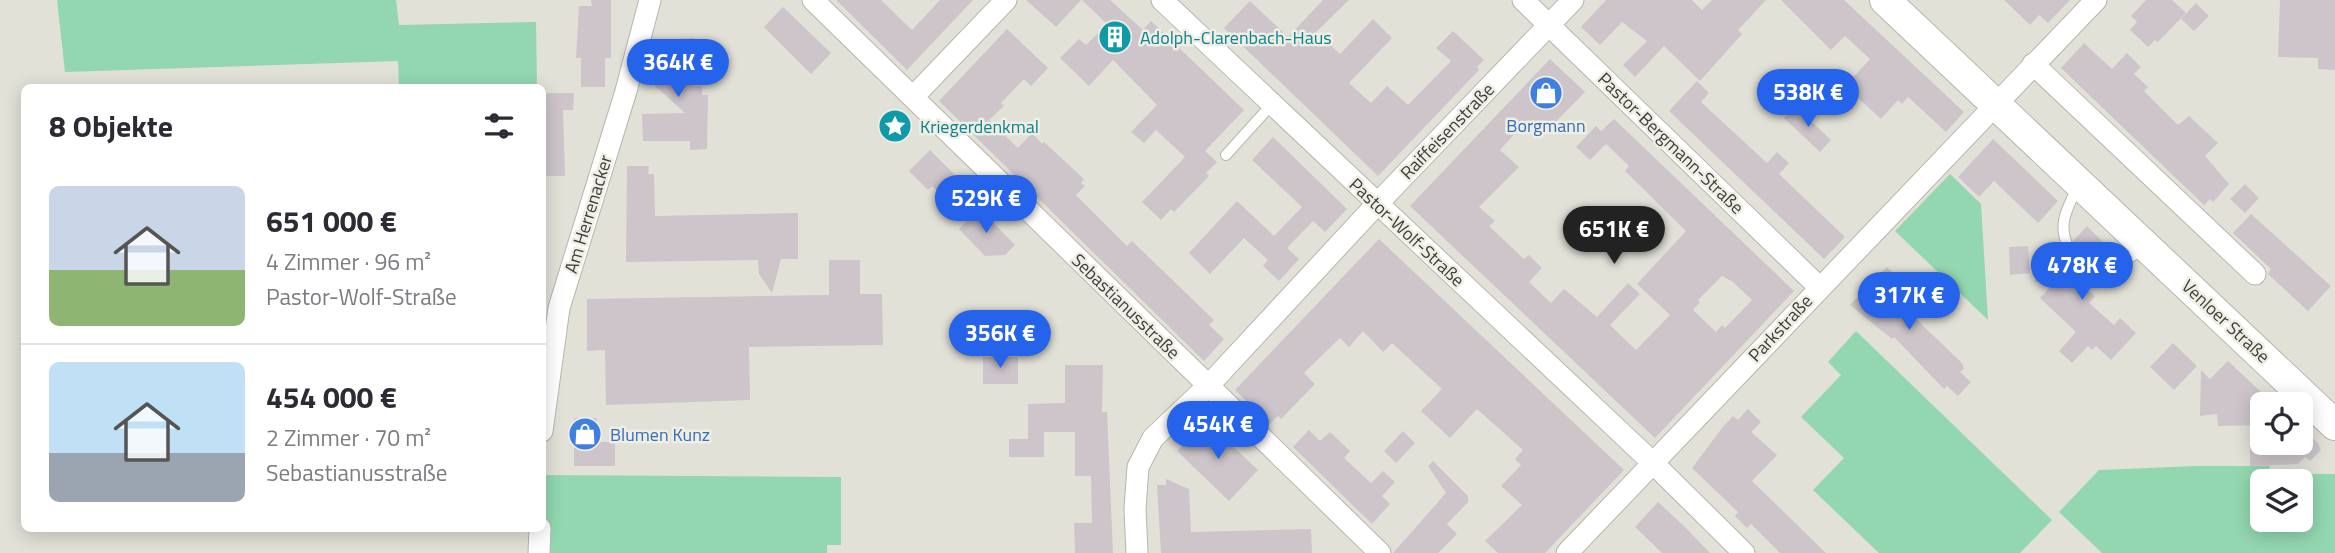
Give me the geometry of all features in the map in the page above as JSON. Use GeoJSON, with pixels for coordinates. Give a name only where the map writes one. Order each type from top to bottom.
{"type":"FeatureCollection","features":[{"type":"Feature","properties":{"kind":"street","name":"Am Herrenacker"},"geometry":{"type":"LineString","coordinates":[[546,401],[559,308],[626,91],[650,0]]}},
{"type":"Feature","properties":{"kind":"street","name":"Sebastianusstraße"},"geometry":{"type":"LineString","coordinates":[[813,0],[1380,553]]}},
{"type":"Feature","properties":{"kind":"street"},"geometry":{"type":"LineString","coordinates":[[913,97],[1006,0]]}},
{"type":"Feature","properties":{"kind":"street","name":"Pastor-Wolf-Straße"},"geometry":{"type":"LineString","coordinates":[[1162,0],[1653,463],[1744,553]]}},
{"type":"Feature","properties":{"kind":"street","name":"Pastor-Bergmann-Straße"},"geometry":{"type":"LineString","coordinates":[[1523,0],[1819,287]]}},
{"type":"Feature","properties":{"kind":"street","name":"Raiffeisenstraße"},"geometry":{"type":"LineString","coordinates":[[1137,553],[1135,509],[1138,467],[1153,438],[1208,386],[1377,204],[1573,0]]}},
{"type":"Feature","properties":{"kind":"street","name":"Venloer Straße"},"geometry":{"type":"LineString","coordinates":[[1885,0],[2335,425]]}},
{"type":"Feature","properties":{"kind":"street","name":"Parkstraße"},"geometry":{"type":"LineString","coordinates":[[1567,553],[2096,0]]}},
{"type":"Feature","properties":{"kind":"street"},"geometry":{"type":"LineString","coordinates":[[2033,64],[2255,274]]}},
{"type":"Feature","properties":{"kind":"street"},"geometry":{"type":"LineString","coordinates":[[539,553],[540,532]]}},
{"type":"Feature","properties":{"kind":"lane"},"geometry":{"type":"LineString","coordinates":[[1226,155],[1272,104]]}},
{"type":"Feature","properties":{"kind":"lane"},"geometry":{"type":"LineString","coordinates":[[2068,246],[2062,233],[2064,219],[2079,183]]}},
{"type":"Feature","properties":{"kind":"lane"},"geometry":{"type":"LineString","coordinates":[[2089,266],[2101,271],[2115,266],[2146,246]]}},
{"type":"Feature","properties":{"kind":"green space"},"geometry":{"type":"Polygon","coordinates":[[[57,0],[396,0],[399,25],[536,22],[537,84],[399,84],[398,61],[65,72],[57,0]]]}},
{"type":"Feature","properties":{"kind":"green space"},"geometry":{"type":"Polygon","coordinates":[[[1950,174],[1981,204],[1988,320],[1895,231],[1950,174]]]}},
{"type":"Feature","properties":{"kind":"green space"},"geometry":{"type":"Polygon","coordinates":[[[1856,331],[2052,520],[2020,553],[1879,553],[1813,490],[1844,458],[1801,417],[1841,375],[1828,362],[1856,331]]]}},
{"type":"Feature","properties":{"kind":"green space"},"geometry":{"type":"Polygon","coordinates":[[[2270,466],[2269,469],[2250,469],[2250,532],[2313,532],[2313,474],[2335,474],[2335,553],[2102,553],[2059,512],[2099,470],[2270,466]]]}},
{"type":"Feature","properties":{"kind":"green space"},"geometry":{"type":"Polygon","coordinates":[[[546,475],[841,477],[841,545],[827,545],[827,553],[539,553],[540,532],[546,532],[546,475]]]}},
{"type":"Feature","properties":{"kind":"building"},"geometry":{"type":"Polygon","coordinates":[[[591,0],[611,0],[611,58],[605,58],[605,87],[581,87],[581,58],[576,58],[579,6],[592,6],[591,0]]]}},
{"type":"Feature","properties":{"kind":"building"},"geometry":{"type":"Polygon","coordinates":[[[836,0],[881,0],[912,30],[940,0],[973,0],[907,70],[836,0]]]}},
{"type":"Feature","properties":{"kind":"building"},"geometry":{"type":"Polygon","coordinates":[[[1026,0],[1081,0],[1056,27],[1026,0]]]}},
{"type":"Feature","properties":{"kind":"building"},"geometry":{"type":"Polygon","coordinates":[[[1082,0],[1110,0],[1143,30],[1151,21],[1244,110],[1205,151],[1217,162],[1206,173],[1209,176],[1174,212],[1171,209],[1161,220],[1142,202],[1185,157],[1156,130],[1144,143],[1131,132],[1157,105],[1113,60],[1089,86],[1060,58],[1079,39],[1086,45],[1107,24],[1082,0]]]}},
{"type":"Feature","properties":{"kind":"building"},"geometry":{"type":"Polygon","coordinates":[[[1323,0],[1349,0],[1316,32],[1340,54],[1373,19],[1392,38],[1349,83],[1371,103],[1387,86],[1408,105],[1451,61],[1436,48],[1453,31],[1484,60],[1477,67],[1479,70],[1378,176],[1224,28],[1250,1],[1288,37],[1323,0]]]}},
{"type":"Feature","properties":{"kind":"building"},"geometry":{"type":"Polygon","coordinates":[[[1606,0],[1692,0],[1702,10],[1712,0],[1766,0],[1738,30],[1742,34],[1700,81],[1664,46],[1635,77],[1623,65],[1647,41],[1622,22],[1600,45],[1581,27],[1606,0]]]}},
{"type":"Feature","properties":{"kind":"building"},"geometry":{"type":"Polygon","coordinates":[[[1781,0],[1844,0],[1964,112],[1946,132],[1908,97],[1902,104],[1898,100],[1881,119],[1845,86],[1870,59],[1845,36],[1831,50],[1781,0]]]}},
{"type":"Feature","properties":{"kind":"building"},"geometry":{"type":"Polygon","coordinates":[[[2004,0],[2070,0],[2048,23],[2039,15],[2030,25],[2004,0]]]}},
{"type":"Feature","properties":{"kind":"building"},"geometry":{"type":"Polygon","coordinates":[[[2146,0],[2172,0],[2186,13],[2158,42],[2155,40],[2148,47],[2130,30],[2137,22],[2131,16],[2146,0]]]}},
{"type":"Feature","properties":{"kind":"building"},"geometry":{"type":"Polygon","coordinates":[[[2280,0],[2335,0],[2335,70],[2318,69],[2318,58],[2278,57],[2280,0]]]}},
{"type":"Feature","properties":{"kind":"building"},"geometry":{"type":"Polygon","coordinates":[[[2196,3],[2209,16],[2194,31],[2181,19],[2196,3]]]}},
{"type":"Feature","properties":{"kind":"building"},"geometry":{"type":"Polygon","coordinates":[[[783,7],[831,53],[811,74],[764,27],[783,7]]]}},
{"type":"Feature","properties":{"kind":"building"},"geometry":{"type":"Polygon","coordinates":[[[1007,29],[1048,68],[1031,86],[1024,79],[1001,103],[1004,106],[989,120],[1018,148],[1032,133],[1042,144],[1044,142],[1084,179],[1081,183],[1085,186],[1076,195],[1127,246],[1132,241],[1214,320],[1209,325],[1224,339],[1204,361],[939,101],[1007,29]]]}},
{"type":"Feature","properties":{"kind":"building"},"geometry":{"type":"Polygon","coordinates":[[[694,38],[694,86],[702,86],[702,95],[708,95],[707,149],[690,150],[690,141],[643,141],[642,114],[685,113],[654,85],[656,59],[650,52],[651,48],[678,48],[678,39],[694,38]]]}},
{"type":"Feature","properties":{"kind":"building"},"geometry":{"type":"Polygon","coordinates":[[[2084,43],[2112,69],[2127,53],[2141,67],[2134,74],[2148,87],[2144,91],[2178,125],[2189,116],[2218,143],[2205,156],[2229,184],[2213,202],[2210,199],[2204,205],[2061,68],[2084,43]]]}},
{"type":"Feature","properties":{"kind":"building"},"geometry":{"type":"Polygon","coordinates":[[[1550,59],[1585,92],[1543,135],[1527,120],[1500,150],[1519,167],[1479,207],[1495,221],[1489,226],[1524,259],[1529,255],[1542,268],[1529,282],[1551,303],[1564,289],[1597,317],[1628,283],[1640,294],[1610,325],[1636,350],[1670,315],[1637,284],[1686,231],[1625,171],[1629,166],[1606,144],[1590,160],[1576,147],[1596,126],[1601,131],[1614,119],[1794,291],[1655,438],[1410,206],[1550,59]],[[1722,276],[1698,300],[1700,302],[1693,310],[1716,332],[1722,325],[1725,328],[1752,300],[1733,282],[1722,276]]]}},
{"type":"Feature","properties":{"kind":"building"},"geometry":{"type":"Polygon","coordinates":[[[1697,81],[1709,93],[1701,102],[1767,163],[1777,152],[1789,163],[1779,174],[1845,237],[1824,259],[1669,111],[1697,81]]]}},
{"type":"Feature","properties":{"kind":"building"},"geometry":{"type":"Polygon","coordinates":[[[546,93],[574,93],[573,110],[563,110],[565,176],[546,176],[546,93]]]}},
{"type":"Feature","properties":{"kind":"building"},"geometry":{"type":"Polygon","coordinates":[[[1795,106],[1831,140],[1820,152],[1784,118],[1795,106]]]}},
{"type":"Feature","properties":{"kind":"building"},"geometry":{"type":"Polygon","coordinates":[[[1273,137],[1347,209],[1325,232],[1313,221],[1287,248],[1299,259],[1279,281],[1263,266],[1268,260],[1244,238],[1210,274],[1189,253],[1237,201],[1274,236],[1302,207],[1252,160],[1273,137]]]}},
{"type":"Feature","properties":{"kind":"building"},"geometry":{"type":"Polygon","coordinates":[[[1993,139],[2058,201],[2038,223],[1994,181],[1979,197],[1958,177],[1993,139]]]}},
{"type":"Feature","properties":{"kind":"building"},"geometry":{"type":"Polygon","coordinates":[[[930,150],[958,178],[956,180],[974,202],[950,202],[932,186],[928,190],[909,171],[930,150]]]}},
{"type":"Feature","properties":{"kind":"building"},"geometry":{"type":"Polygon","coordinates":[[[627,166],[649,166],[648,174],[654,174],[655,216],[798,213],[798,259],[781,259],[772,293],[759,274],[758,260],[626,262],[627,166]]]}},
{"type":"Feature","properties":{"kind":"building"},"geometry":{"type":"Polygon","coordinates":[[[2245,184],[2259,198],[2245,213],[2230,199],[2245,184]]]}},
{"type":"Feature","properties":{"kind":"building"},"geometry":{"type":"Polygon","coordinates":[[[979,208],[1015,245],[1005,255],[985,256],[959,229],[979,208]]]}},
{"type":"Feature","properties":{"kind":"building"},"geometry":{"type":"Polygon","coordinates":[[[2251,214],[2331,286],[2308,311],[2268,274],[2271,269],[2233,233],[2251,214]]]}},
{"type":"Feature","properties":{"kind":"building"},"geometry":{"type":"Polygon","coordinates":[[[2087,226],[2108,247],[2096,260],[2084,260],[2081,265],[2084,272],[2073,279],[2095,296],[2089,303],[2114,325],[2120,318],[2136,333],[2111,360],[2096,346],[2092,350],[2088,346],[2072,363],[2059,351],[2076,332],[2040,298],[2057,280],[2034,282],[2063,252],[2074,251],[2074,240],[2087,226]]]}},
{"type":"Feature","properties":{"kind":"building"},"geometry":{"type":"Polygon","coordinates":[[[1379,239],[1624,470],[1545,553],[1498,553],[1485,541],[1522,505],[1501,486],[1521,465],[1515,459],[1523,450],[1477,409],[1450,438],[1421,411],[1442,389],[1392,343],[1383,352],[1363,331],[1349,347],[1340,338],[1304,373],[1315,384],[1281,419],[1278,416],[1270,424],[1235,390],[1379,239]]]}},
{"type":"Feature","properties":{"kind":"building"},"geometry":{"type":"Polygon","coordinates":[[[2028,246],[2030,273],[2010,275],[2009,247],[2028,246]]]}},
{"type":"Feature","properties":{"kind":"building"},"geometry":{"type":"Polygon","coordinates":[[[829,260],[860,260],[860,294],[882,294],[883,345],[749,347],[750,400],[606,405],[605,350],[587,351],[587,299],[829,295],[829,260]]]}},
{"type":"Feature","properties":{"kind":"building"},"geometry":{"type":"Polygon","coordinates":[[[1887,267],[1899,279],[1894,284],[1901,291],[1894,298],[1962,363],[1964,369],[1960,372],[1971,382],[1958,396],[1947,386],[1944,389],[1894,337],[1892,339],[1850,305],[1887,267]]]}},
{"type":"Feature","properties":{"kind":"building"},"geometry":{"type":"Polygon","coordinates":[[[2173,343],[2197,366],[2174,390],[2150,367],[2173,343]]]}},
{"type":"Feature","properties":{"kind":"building"},"geometry":{"type":"Polygon","coordinates":[[[983,357],[1018,357],[1018,384],[983,384],[983,357]]]}},
{"type":"Feature","properties":{"kind":"building"},"geometry":{"type":"Polygon","coordinates":[[[2228,361],[2261,392],[2250,392],[2250,425],[2218,426],[2217,414],[2200,416],[2201,370],[2210,379],[2228,361]]]}},
{"type":"Feature","properties":{"kind":"building"},"geometry":{"type":"Polygon","coordinates":[[[1065,365],[1103,365],[1102,412],[1107,412],[1113,553],[1075,553],[1074,523],[1092,523],[1091,476],[1075,476],[1075,432],[1044,432],[1044,457],[1009,457],[1009,439],[1028,439],[1028,404],[1065,403],[1065,365]]]}},
{"type":"Feature","properties":{"kind":"building"},"geometry":{"type":"Polygon","coordinates":[[[1748,409],[1761,422],[1751,432],[1777,455],[1752,481],[1826,553],[1780,553],[1751,524],[1747,528],[1735,516],[1738,512],[1692,468],[1733,416],[1738,420],[1748,409]]]}},
{"type":"Feature","properties":{"kind":"building"},"geometry":{"type":"Polygon","coordinates":[[[574,418],[597,418],[597,442],[615,442],[615,466],[574,466],[574,418]]]}},
{"type":"Feature","properties":{"kind":"building"},"geometry":{"type":"Polygon","coordinates":[[[1206,421],[1258,470],[1229,501],[1177,451],[1206,421]]]}},
{"type":"Feature","properties":{"kind":"building"},"geometry":{"type":"Polygon","coordinates":[[[1309,430],[1320,441],[1330,432],[1350,451],[1344,458],[1371,483],[1383,471],[1395,482],[1382,496],[1390,504],[1372,524],[1293,447],[1309,430]]]}},
{"type":"Feature","properties":{"kind":"building"},"geometry":{"type":"Polygon","coordinates":[[[1403,431],[1415,443],[1396,463],[1384,451],[1403,431]]]}},
{"type":"Feature","properties":{"kind":"building"},"geometry":{"type":"Polygon","coordinates":[[[2313,439],[2321,450],[2310,461],[2305,457],[2298,464],[2250,466],[2250,455],[2313,455],[2313,439]]]}},
{"type":"Feature","properties":{"kind":"building"},"geometry":{"type":"Polygon","coordinates":[[[1433,461],[1468,496],[1468,502],[1447,524],[1457,534],[1438,553],[1393,553],[1446,493],[1428,466],[1433,461]]]}},
{"type":"Feature","properties":{"kind":"building"},"geometry":{"type":"Polygon","coordinates":[[[1166,479],[1189,489],[1191,532],[1311,529],[1312,553],[1161,553],[1157,485],[1166,485],[1166,479]]]}},
{"type":"Feature","properties":{"kind":"building"},"geometry":{"type":"Polygon","coordinates":[[[1658,502],[1710,553],[1662,553],[1635,527],[1658,502]]]}},
{"type":"Feature","properties":{"kind":"place","name":"Adolph-Clarenbach-Haus"},"geometry":{"type":"Point","coordinates":[1115,37]}},
{"type":"Feature","properties":{"kind":"place","name":"Borgmann"},"geometry":{"type":"Point","coordinates":[1546,93]}},
{"type":"Feature","properties":{"kind":"place","name":"Kriegerdenkmal"},"geometry":{"type":"Point","coordinates":[895,126]}},
{"type":"Feature","properties":{"kind":"place","name":"Blumen Kunz"},"geometry":{"type":"Point","coordinates":[585,434]}}]}
